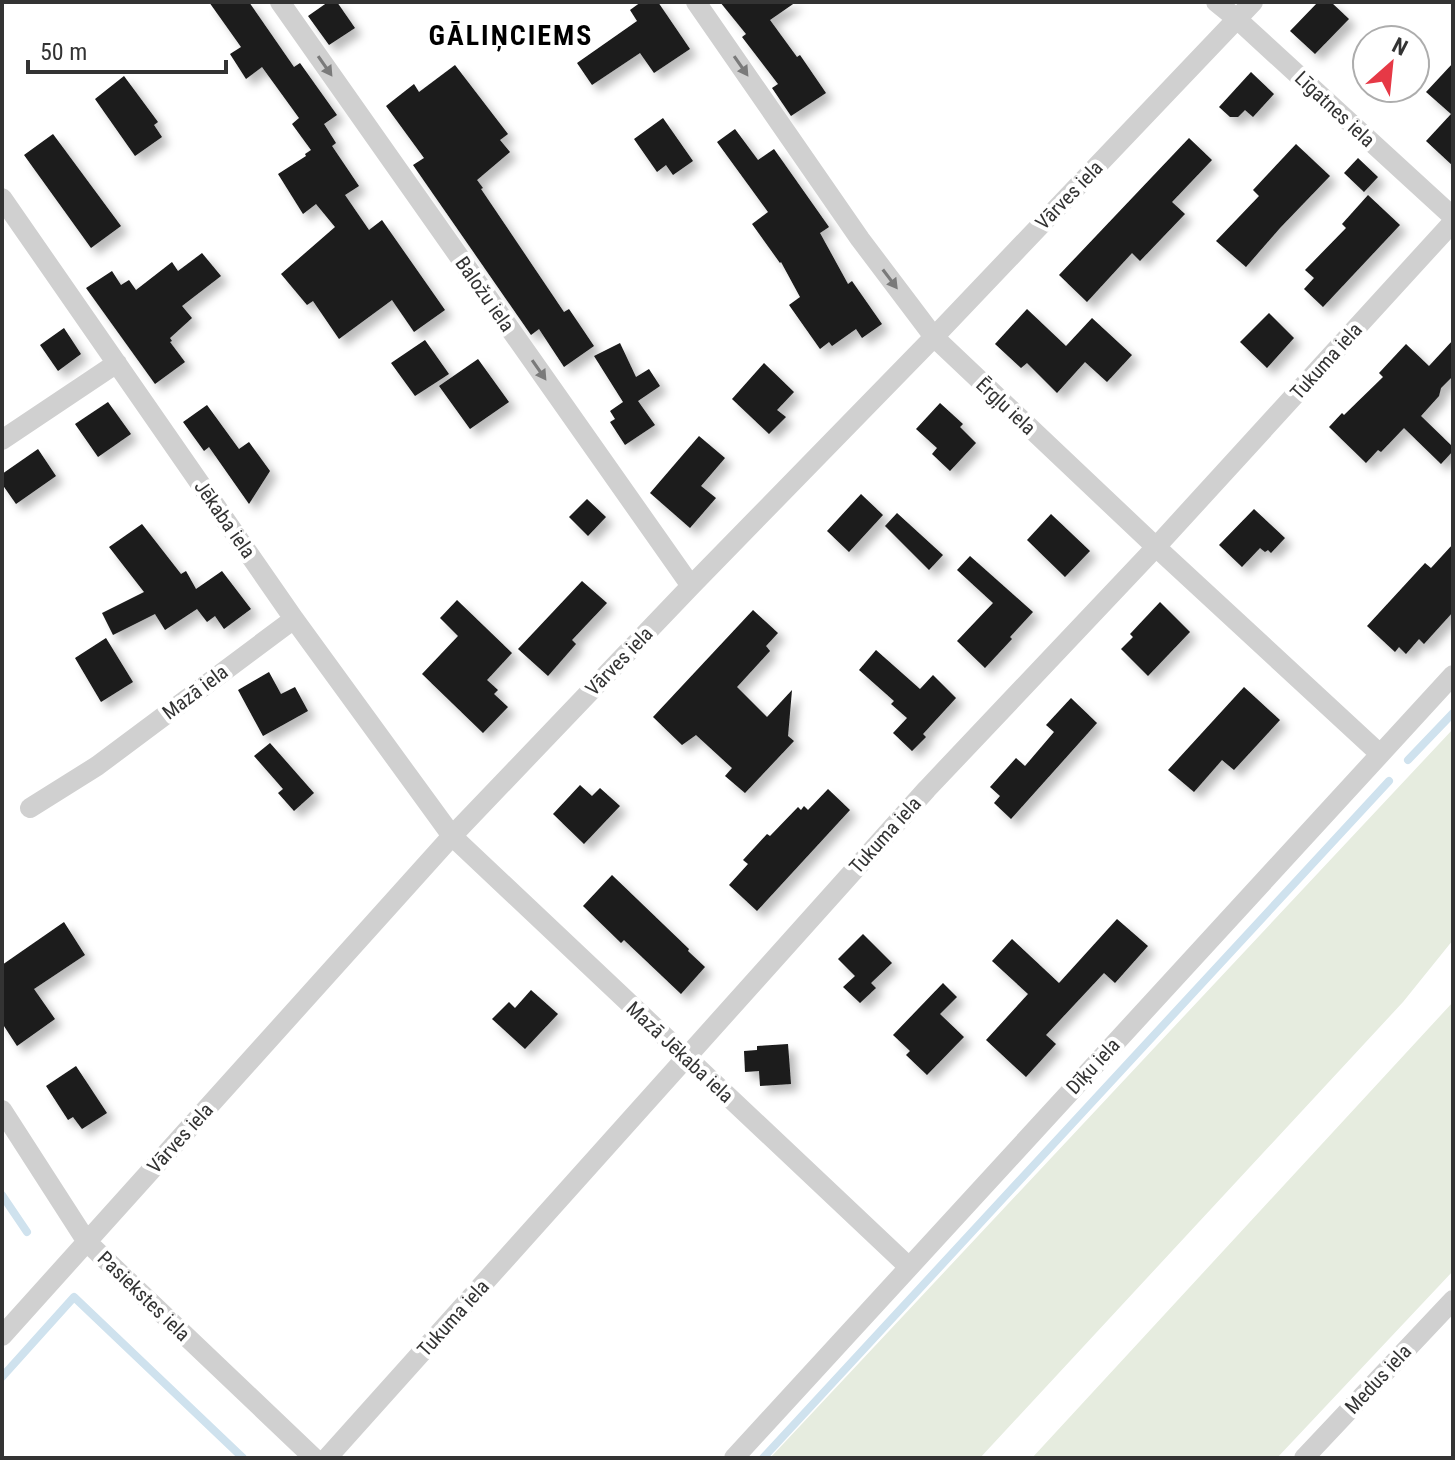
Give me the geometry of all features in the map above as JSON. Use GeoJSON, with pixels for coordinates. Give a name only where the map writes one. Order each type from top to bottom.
{"type":"FeatureCollection","features":[{"type":"Feature","properties":{"kind":"street","name":"Baložu iela"},"geometry":{"type":"LineString","coordinates":[[280,2],[691,586]]}},
{"type":"Feature","properties":{"kind":"street","name":"Ērgļu iela"},"geometry":{"type":"LineString","coordinates":[[696,2],[860,239],[934,337],[1380,754]]}},
{"type":"Feature","properties":{"kind":"street","name":"Līgatnes iela"},"geometry":{"type":"LineString","coordinates":[[1216,2],[1453,220]]}},
{"type":"Feature","properties":{"kind":"street","name":"Vārves iela"},"geometry":{"type":"LineString","coordinates":[[2,1336],[452,836],[1253,2]]}},
{"type":"Feature","properties":{"kind":"street","name":"Jēkaba iela"},"geometry":{"type":"LineString","coordinates":[[2,198],[294,619],[452,836]]}},
{"type":"Feature","properties":{"kind":"street","name":"Tukuma iela"},"geometry":{"type":"LineString","coordinates":[[327,1458],[927,789],[1156,547],[1453,220]]}},
{"type":"Feature","properties":{"kind":"street"},"geometry":{"type":"LineString","coordinates":[[2,440],[117,363]]}},
{"type":"Feature","properties":{"kind":"street","name":"Mazā iela"},"geometry":{"type":"LineString","coordinates":[[30,808],[97,766],[294,619]]}},
{"type":"Feature","properties":{"kind":"street","name":"Dīķu iela"},"geometry":{"type":"LineString","coordinates":[[734,1458],[1453,675]]}},
{"type":"Feature","properties":{"kind":"street","name":"Mazā Jēkaba iela"},"geometry":{"type":"LineString","coordinates":[[452,836],[909,1267]]}},
{"type":"Feature","properties":{"kind":"street","name":"Pasiekstes iela"},"geometry":{"type":"LineString","coordinates":[[2,1110],[87,1242],[314,1458]]}},
{"type":"Feature","properties":{"kind":"street","name":"Medus iela"},"geometry":{"type":"LineString","coordinates":[[1304,1458],[1453,1300]]}},
{"type":"Feature","properties":{"kind":"shaded area"},"geometry":{"type":"Polygon","coordinates":[[[1453,729],[1453,940],[1403,1002],[980,1458],[770,1458],[1453,729]]]}},
{"type":"Feature","properties":{"kind":"shaded area"},"geometry":{"type":"Polygon","coordinates":[[[1453,1002],[1453,1271],[1277,1458],[1032,1458],[1453,1002]]]}},
{"type":"Feature","properties":{"kind":"building"},"geometry":{"type":"Polygon","coordinates":[[[209,2],[249,2],[294,67],[300,63],[337,115],[324,124],[336,143],[332,146],[359,186],[345,195],[369,230],[382,220],[445,310],[414,332],[392,300],[339,339],[313,301],[307,305],[281,274],[335,227],[316,204],[303,214],[278,174],[311,150],[292,124],[299,118],[262,67],[246,79],[230,54],[241,47],[209,2]]]}},
{"type":"Feature","properties":{"kind":"building"},"geometry":{"type":"Polygon","coordinates":[[[328,2],[337,2],[355,28],[329,45],[308,16],[328,2]]]}},
{"type":"Feature","properties":{"kind":"building"},"geometry":{"type":"Polygon","coordinates":[[[641,2],[658,2],[690,49],[654,73],[640,53],[592,85],[577,63],[637,21],[630,10],[641,2]]]}},
{"type":"Feature","properties":{"kind":"building"},"geometry":{"type":"Polygon","coordinates":[[[720,2],[796,2],[770,20],[797,57],[800,55],[826,93],[791,116],[772,88],[778,84],[742,37],[746,34],[720,2]]]}},
{"type":"Feature","properties":{"kind":"building"},"geometry":{"type":"Polygon","coordinates":[[[1318,2],[1331,2],[1349,19],[1315,54],[1290,31],[1318,2]]]}},
{"type":"Feature","properties":{"kind":"building"},"geometry":{"type":"Polygon","coordinates":[[[1453,63],[1453,166],[1426,141],[1451,114],[1431,96],[1431,87],[1453,63]]]}},
{"type":"Feature","properties":{"kind":"building"},"geometry":{"type":"Polygon","coordinates":[[[455,65],[508,134],[500,140],[510,152],[477,180],[481,189],[564,312],[569,309],[594,346],[564,367],[539,329],[531,335],[413,165],[424,158],[386,106],[414,84],[419,92],[455,65]]]}},
{"type":"Feature","properties":{"kind":"building"},"geometry":{"type":"Polygon","coordinates":[[[1251,72],[1274,94],[1253,117],[1245,110],[1238,117],[1230,117],[1219,107],[1251,72]]]}},
{"type":"Feature","properties":{"kind":"building"},"geometry":{"type":"Polygon","coordinates":[[[124,76],[158,122],[154,125],[162,137],[135,156],[95,99],[124,76]]]}},
{"type":"Feature","properties":{"kind":"building"},"geometry":{"type":"Polygon","coordinates":[[[663,118],[693,161],[673,175],[666,165],[657,172],[634,139],[663,118]]]}},
{"type":"Feature","properties":{"kind":"building"},"geometry":{"type":"Polygon","coordinates":[[[735,129],[758,160],[774,149],[829,227],[820,233],[848,284],[852,281],[882,324],[862,338],[856,329],[832,346],[829,342],[820,349],[789,305],[800,297],[781,262],[752,224],[768,212],[717,142],[735,129]]]}},
{"type":"Feature","properties":{"kind":"building"},"geometry":{"type":"Polygon","coordinates":[[[53,134],[121,226],[91,248],[24,155],[53,134]]]}},
{"type":"Feature","properties":{"kind":"building"},"geometry":{"type":"Polygon","coordinates":[[[1189,138],[1212,160],[1172,202],[1185,214],[1140,261],[1132,253],[1087,302],[1059,275],[1189,138]]]}},
{"type":"Feature","properties":{"kind":"building"},"geometry":{"type":"Polygon","coordinates":[[[1296,144],[1330,176],[1246,267],[1216,241],[1259,196],[1253,190],[1296,144]]]}},
{"type":"Feature","properties":{"kind":"building"},"geometry":{"type":"Polygon","coordinates":[[[1358,158],[1378,177],[1364,192],[1344,173],[1358,158]]]}},
{"type":"Feature","properties":{"kind":"building"},"geometry":{"type":"Polygon","coordinates":[[[1368,195],[1400,225],[1323,307],[1304,289],[1314,278],[1305,270],[1346,228],[1342,224],[1368,195]]]}},
{"type":"Feature","properties":{"kind":"building"},"geometry":{"type":"Polygon","coordinates":[[[202,253],[221,276],[182,306],[192,318],[170,338],[170,342],[185,362],[155,384],[86,288],[112,271],[121,285],[129,280],[136,290],[172,262],[178,271],[202,253]]]}},
{"type":"Feature","properties":{"kind":"building"},"geometry":{"type":"Polygon","coordinates":[[[1027,309],[1066,346],[1092,318],[1132,355],[1107,382],[1085,362],[1057,393],[1027,363],[1021,368],[995,344],[1027,309]]]}},
{"type":"Feature","properties":{"kind":"building"},"geometry":{"type":"Polygon","coordinates":[[[1269,313],[1294,338],[1267,368],[1240,342],[1269,313]]]}},
{"type":"Feature","properties":{"kind":"building"},"geometry":{"type":"Polygon","coordinates":[[[64,328],[81,354],[58,371],[40,345],[64,328]]]}},
{"type":"Feature","properties":{"kind":"building"},"geometry":{"type":"Polygon","coordinates":[[[425,340],[449,374],[415,396],[391,363],[425,340]]]}},
{"type":"Feature","properties":{"kind":"building"},"geometry":{"type":"Polygon","coordinates":[[[1453,340],[1453,376],[1421,416],[1453,447],[1441,464],[1404,428],[1366,463],[1329,427],[1383,377],[1379,373],[1406,344],[1429,366],[1453,340]]]}},
{"type":"Feature","properties":{"kind":"building"},"geometry":{"type":"Polygon","coordinates":[[[620,343],[636,377],[649,369],[660,386],[638,401],[655,425],[625,445],[610,422],[615,419],[610,411],[623,402],[594,356],[620,343]]]}},
{"type":"Feature","properties":{"kind":"building"},"geometry":{"type":"Polygon","coordinates":[[[478,359],[509,402],[470,429],[439,386],[478,359]]]}},
{"type":"Feature","properties":{"kind":"building"},"geometry":{"type":"Polygon","coordinates":[[[764,363],[794,392],[777,410],[786,417],[769,434],[732,399],[764,363]]]}},
{"type":"Feature","properties":{"kind":"building"},"geometry":{"type":"Polygon","coordinates":[[[108,402],[131,434],[98,457],[75,424],[108,402]]]}},
{"type":"Feature","properties":{"kind":"building"},"geometry":{"type":"Polygon","coordinates":[[[940,403],[963,424],[960,427],[976,443],[950,471],[932,454],[937,448],[916,429],[940,403]]]}},
{"type":"Feature","properties":{"kind":"building"},"geometry":{"type":"Polygon","coordinates":[[[207,405],[239,449],[249,442],[270,471],[249,504],[209,447],[204,451],[183,422],[207,405]]]}},
{"type":"Feature","properties":{"kind":"building"},"geometry":{"type":"Polygon","coordinates":[[[699,436],[725,458],[701,486],[716,498],[690,528],[650,493],[699,436]]]}},
{"type":"Feature","properties":{"kind":"building"},"geometry":{"type":"Polygon","coordinates":[[[38,449],[56,476],[16,504],[2,484],[2,474],[38,449]]]}},
{"type":"Feature","properties":{"kind":"building"},"geometry":{"type":"Polygon","coordinates":[[[861,494],[883,515],[849,552],[827,531],[861,494]]]}},
{"type":"Feature","properties":{"kind":"building"},"geometry":{"type":"Polygon","coordinates":[[[587,499],[606,517],[588,536],[569,517],[587,499]]]}},
{"type":"Feature","properties":{"kind":"building"},"geometry":{"type":"Polygon","coordinates":[[[1254,509],[1285,538],[1271,553],[1260,548],[1242,567],[1219,545],[1254,509]]]}},
{"type":"Feature","properties":{"kind":"building"},"geometry":{"type":"Polygon","coordinates":[[[897,513],[943,555],[929,570],[885,526],[897,513]]]}},
{"type":"Feature","properties":{"kind":"building"},"geometry":{"type":"Polygon","coordinates":[[[1051,514],[1090,551],[1065,577],[1027,540],[1051,514]]]}},
{"type":"Feature","properties":{"kind":"building"},"geometry":{"type":"Polygon","coordinates":[[[142,524],[181,574],[186,571],[196,589],[222,571],[251,609],[224,629],[215,616],[207,622],[197,609],[165,630],[155,614],[113,635],[102,613],[144,592],[109,547],[142,524]]]}},
{"type":"Feature","properties":{"kind":"building"},"geometry":{"type":"Polygon","coordinates":[[[1453,544],[1453,612],[1424,644],[1419,639],[1406,654],[1399,647],[1395,652],[1367,626],[1425,563],[1431,568],[1453,544]]]}},
{"type":"Feature","properties":{"kind":"building"},"geometry":{"type":"Polygon","coordinates":[[[970,556],[1033,612],[985,668],[957,641],[993,603],[957,570],[970,556]]]}},
{"type":"Feature","properties":{"kind":"building"},"geometry":{"type":"Polygon","coordinates":[[[582,581],[607,603],[572,640],[576,644],[548,676],[518,649],[582,581]]]}},
{"type":"Feature","properties":{"kind":"building"},"geometry":{"type":"Polygon","coordinates":[[[457,600],[512,653],[487,680],[498,690],[494,694],[508,707],[483,733],[422,674],[458,636],[440,618],[457,600]]]}},
{"type":"Feature","properties":{"kind":"building"},"geometry":{"type":"Polygon","coordinates":[[[1160,602],[1190,632],[1148,676],[1121,649],[1133,637],[1130,634],[1160,602]]]}},
{"type":"Feature","properties":{"kind":"building"},"geometry":{"type":"Polygon","coordinates":[[[753,610],[778,633],[766,646],[770,651],[737,687],[767,717],[792,690],[788,736],[794,741],[745,793],[725,776],[732,768],[696,735],[682,745],[653,717],[753,610]]]}},
{"type":"Feature","properties":{"kind":"building"},"geometry":{"type":"Polygon","coordinates":[[[106,638],[133,682],[101,702],[75,658],[106,638]]]}},
{"type":"Feature","properties":{"kind":"building"},"geometry":{"type":"Polygon","coordinates":[[[876,650],[920,689],[933,675],[956,698],[912,751],[893,733],[907,718],[891,704],[894,701],[859,670],[876,650]]]}},
{"type":"Feature","properties":{"kind":"building"},"geometry":{"type":"Polygon","coordinates":[[[269,672],[281,694],[295,687],[308,711],[263,736],[238,690],[269,672]]]}},
{"type":"Feature","properties":{"kind":"building"},"geometry":{"type":"Polygon","coordinates":[[[1244,687],[1280,720],[1234,770],[1222,760],[1194,792],[1168,770],[1244,687]]]}},
{"type":"Feature","properties":{"kind":"building"},"geometry":{"type":"Polygon","coordinates":[[[1071,698],[1097,723],[1011,819],[994,803],[1000,796],[990,787],[1016,758],[1025,766],[1054,732],[1046,725],[1071,698]]]}},
{"type":"Feature","properties":{"kind":"building"},"geometry":{"type":"Polygon","coordinates":[[[270,743],[314,793],[294,811],[278,793],[283,789],[254,756],[270,743]]]}},
{"type":"Feature","properties":{"kind":"building"},"geometry":{"type":"Polygon","coordinates":[[[580,785],[592,796],[600,788],[620,806],[584,844],[553,814],[580,785]]]}},
{"type":"Feature","properties":{"kind":"building"},"geometry":{"type":"Polygon","coordinates":[[[828,789],[850,810],[757,911],[729,885],[748,864],[743,860],[798,807],[801,810],[804,806],[808,810],[828,789]]]}},
{"type":"Feature","properties":{"kind":"building"},"geometry":{"type":"Polygon","coordinates":[[[612,875],[705,967],[681,994],[583,906],[612,875]]]}},
{"type":"Feature","properties":{"kind":"building"},"geometry":{"type":"Polygon","coordinates":[[[1117,919],[1148,946],[1115,983],[1104,973],[1046,1035],[1056,1044],[1026,1077],[986,1040],[1028,994],[992,961],[1012,939],[1059,983],[1117,919]]]}},
{"type":"Feature","properties":{"kind":"building"},"geometry":{"type":"Polygon","coordinates":[[[64,922],[85,955],[34,989],[55,1019],[17,1046],[2,1023],[2,965],[64,922]]]}},
{"type":"Feature","properties":{"kind":"building"},"geometry":{"type":"Polygon","coordinates":[[[863,934],[892,963],[871,983],[876,988],[860,1003],[843,987],[855,976],[838,959],[863,934]]]}},
{"type":"Feature","properties":{"kind":"building"},"geometry":{"type":"Polygon","coordinates":[[[943,983],[957,997],[940,1014],[964,1037],[927,1075],[906,1055],[910,1051],[893,1035],[943,983]]]}},
{"type":"Feature","properties":{"kind":"building"},"geometry":{"type":"Polygon","coordinates":[[[531,990],[558,1014],[525,1049],[492,1019],[509,1002],[515,1008],[531,990]]]}},
{"type":"Feature","properties":{"kind":"building"},"geometry":{"type":"Polygon","coordinates":[[[788,1044],[791,1084],[760,1086],[759,1071],[745,1072],[744,1051],[757,1050],[757,1046],[788,1044]]]}},
{"type":"Feature","properties":{"kind":"building"},"geometry":{"type":"Polygon","coordinates":[[[76,1066],[107,1113],[82,1129],[73,1117],[68,1120],[46,1086],[76,1066]]]}},
{"type":"Feature","properties":{"kind":"waterway"},"geometry":{"type":"LineString","coordinates":[[1408,760],[1453,713]]}},
{"type":"Feature","properties":{"kind":"waterway"},"geometry":{"type":"LineString","coordinates":[[763,1458],[1389,781]]}},
{"type":"Feature","properties":{"kind":"waterway"},"geometry":{"type":"LineString","coordinates":[[2,1195],[27,1232]]}},
{"type":"Feature","properties":{"kind":"waterway"},"geometry":{"type":"LineString","coordinates":[[2,1377],[74,1297],[243,1458]]}},
{"type":"Feature","properties":{"kind":"district","name":"GĀLIŅCIEMS"},"geometry":{"type":"Point","coordinates":[511,35]}}]}
